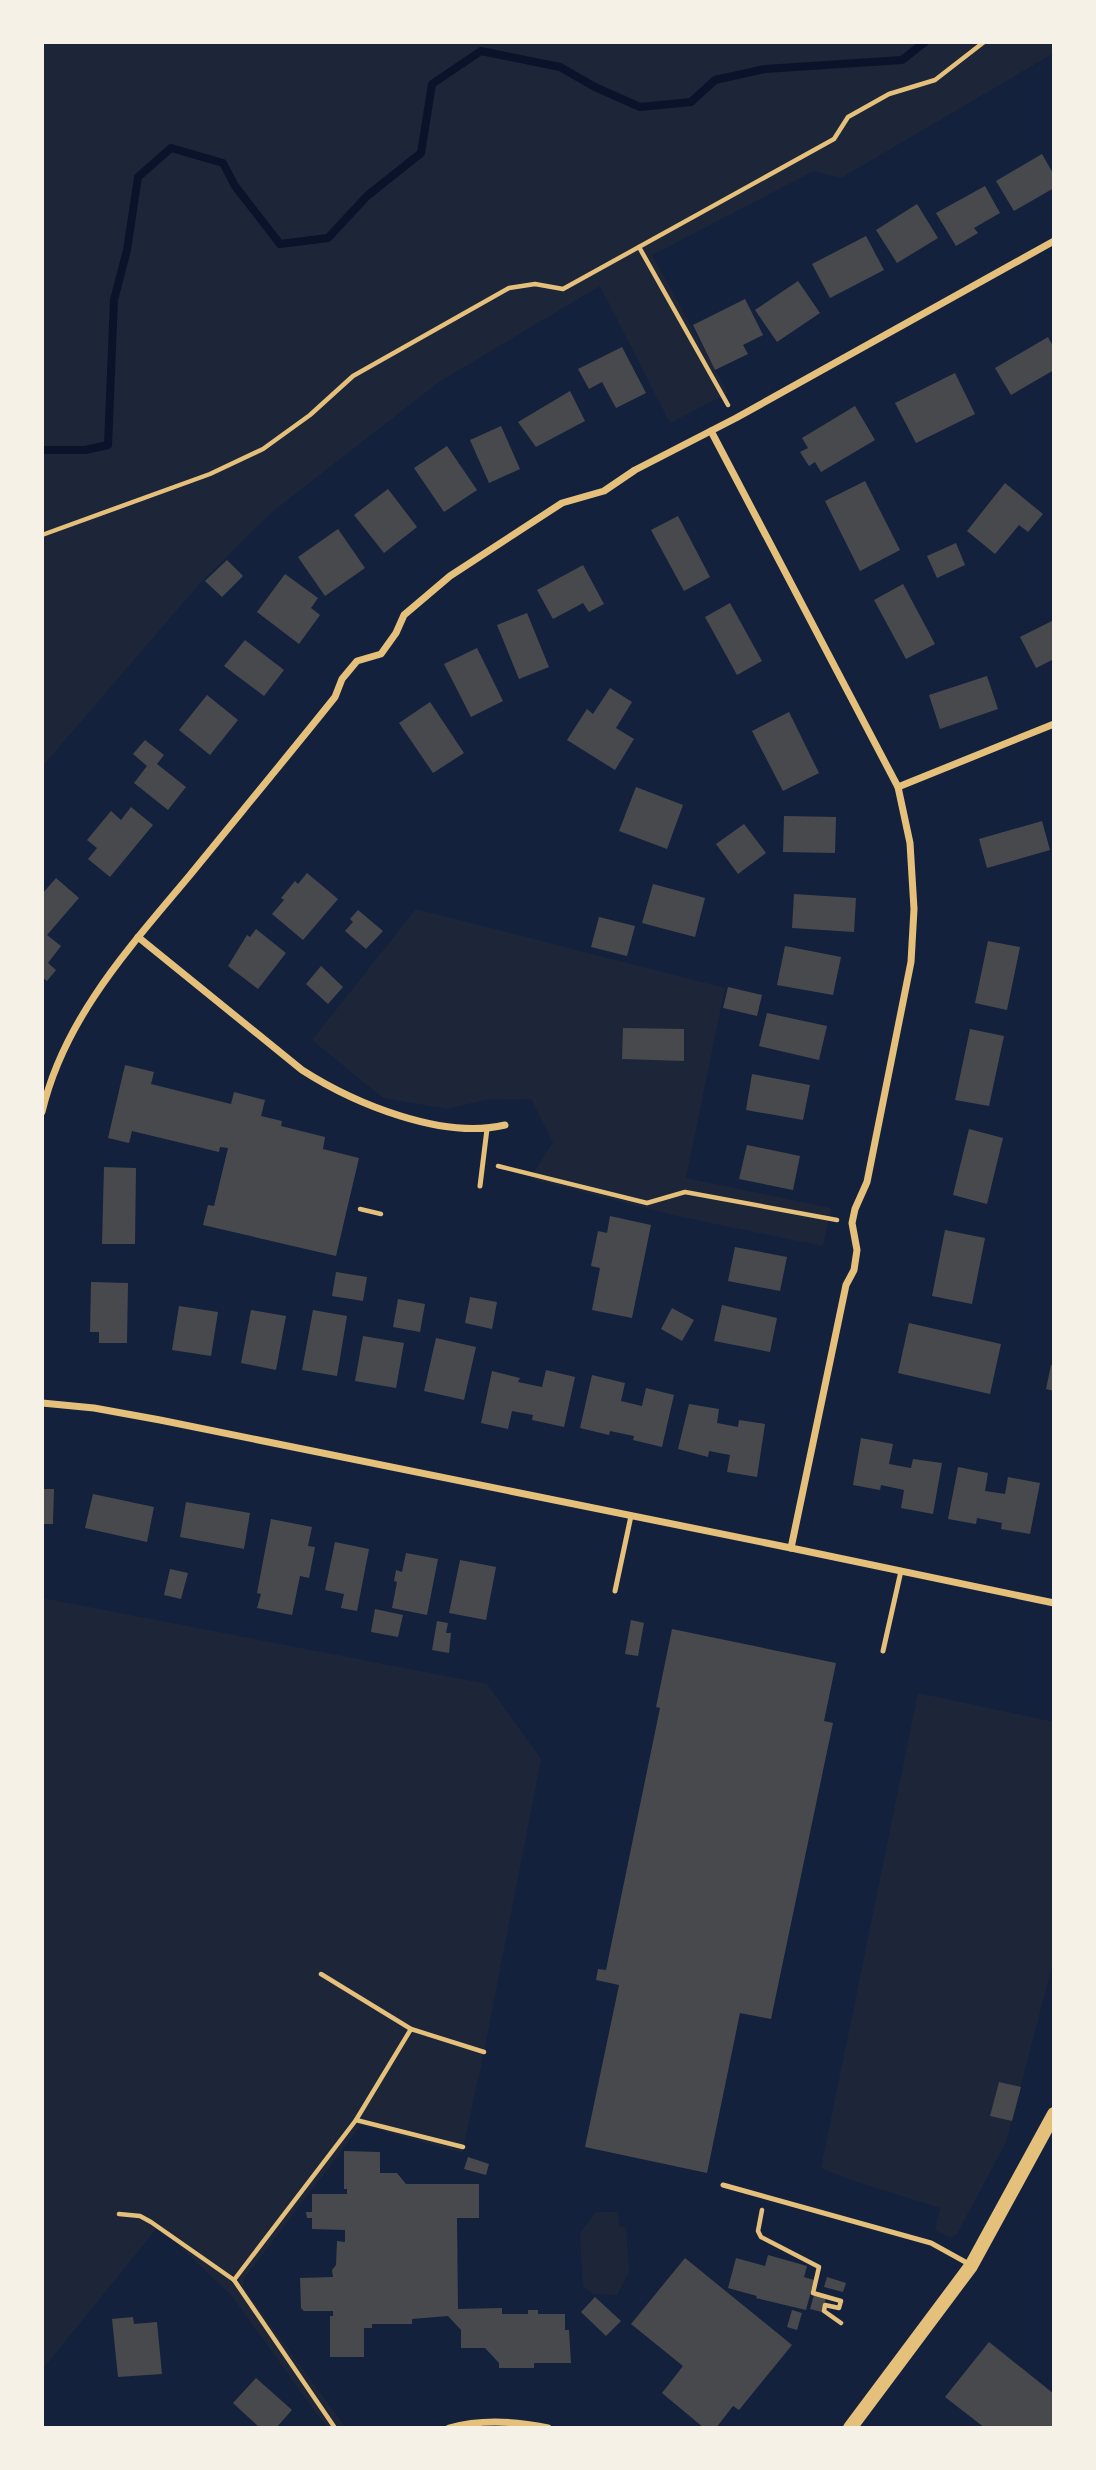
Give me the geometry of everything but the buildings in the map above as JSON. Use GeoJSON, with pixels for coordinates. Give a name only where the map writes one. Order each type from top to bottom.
{"type":"FeatureCollection","features":[{"type":"Feature","properties":{"kind":"main road"},"geometry":{"type":"LineString","coordinates":[[850,2428],[971,2266],[1054,2114]]}},
{"type":"Feature","properties":{"kind":"street"},"geometry":{"type":"LineString","coordinates":[[42,1112],[49,1083],[74,1026],[91,999],[138,937],[335,697],[342,679],[357,661],[380,654],[396,633],[404,615],[450,576],[562,503],[604,491],[635,470],[736,418],[1054,241]]}},
{"type":"Feature","properties":{"kind":"street"},"geometry":{"type":"LineString","coordinates":[[711,431],[898,787],[911,856],[914,909],[911,962],[867,1182],[852,1223],[857,1251],[854,1270],[845,1284],[791,1548]]}},
{"type":"Feature","properties":{"kind":"street"},"geometry":{"type":"LineString","coordinates":[[898,787],[1054,724]]}},
{"type":"Feature","properties":{"kind":"street"},"geometry":{"type":"LineString","coordinates":[[138,937],[285,1056],[330,1088],[362,1103],[438,1126],[487,1129],[505,1125]]}},
{"type":"Feature","properties":{"kind":"street"},"geometry":{"type":"LineString","coordinates":[[42,1403],[134,1415],[1054,1603]]}},
{"type":"Feature","properties":{"kind":"street"},"geometry":{"type":"LineString","coordinates":[[449,2428],[464,2424],[499,2422],[548,2428]]}},
{"type":"Feature","properties":{"kind":"lane"},"geometry":{"type":"LineString","coordinates":[[481,1186],[487,1129]]}},
{"type":"Feature","properties":{"kind":"lane"},"geometry":{"type":"LineString","coordinates":[[615,1591],[631,1516]]}},
{"type":"Feature","properties":{"kind":"lane"},"geometry":{"type":"LineString","coordinates":[[883,1651],[901,1571]]}},
{"type":"Feature","properties":{"kind":"lane"},"geometry":{"type":"LineString","coordinates":[[723,2185],[932,2243],[971,2266]]}},
{"type":"Feature","properties":{"kind":"path"},"geometry":{"type":"LineString","coordinates":[[42,535],[210,474],[263,449],[310,415],[353,376],[509,288],[535,284],[563,289],[834,139],[848,117],[889,94],[935,80],[984,42]]}},
{"type":"Feature","properties":{"kind":"path"},"geometry":{"type":"LineString","coordinates":[[639,247],[736,418]]}},
{"type":"Feature","properties":{"kind":"path"},"geometry":{"type":"LineString","coordinates":[[483,1163],[647,1203],[685,1192],[852,1223]]}},
{"type":"Feature","properties":{"kind":"path"},"geometry":{"type":"LineString","coordinates":[[359,1209],[381,1214]]}},
{"type":"Feature","properties":{"kind":"path"},"geometry":{"type":"LineString","coordinates":[[321,1974],[411,2029],[484,2052]]}},
{"type":"Feature","properties":{"kind":"path"},"geometry":{"type":"LineString","coordinates":[[234,2280],[356,2120],[411,2029]]}},
{"type":"Feature","properties":{"kind":"path"},"geometry":{"type":"LineString","coordinates":[[356,2120],[463,2147]]}},
{"type":"Feature","properties":{"kind":"path"},"geometry":{"type":"LineString","coordinates":[[764,2195],[758,2231],[761,2237],[819,2267],[813,2292],[841,2301],[839,2308],[825,2305],[824,2311],[841,2323]]}},
{"type":"Feature","properties":{"kind":"path"},"geometry":{"type":"LineString","coordinates":[[119,2214],[140,2216],[151,2222],[234,2280],[335,2428]]}},
{"type":"Feature","properties":{"kind":"shaded area"},"geometry":{"type":"Polygon","coordinates":[[[42,42],[1054,42],[1054,53],[841,178],[814,171],[652,255],[728,393],[670,423],[600,286],[439,382],[272,512],[200,583],[42,767],[42,42]]]}},
{"type":"Feature","properties":{"kind":"shaded area"},"geometry":{"type":"Polygon","coordinates":[[[416,909],[725,988],[686,1178],[831,1208],[823,1246],[677,1216],[530,1179],[553,1142],[531,1099],[485,1100],[447,1109],[383,1098],[312,1040],[416,909]]]}},
{"type":"Feature","properties":{"kind":"shaded area"},"geometry":{"type":"Polygon","coordinates":[[[42,1598],[487,1684],[541,1759],[462,2153],[361,2125],[244,2279],[243,2287],[346,2428],[327,2428],[232,2296],[157,2228],[42,2370],[42,1598]]]}},
{"type":"Feature","properties":{"kind":"shaded area"},"geometry":{"type":"Polygon","coordinates":[[[918,1693],[1054,1722],[1054,1959],[1006,2142],[957,2234],[951,2238],[935,2230],[940,2208],[821,2168],[918,1693]]]}},
{"type":"Feature","properties":{"kind":"shaded area"},"geometry":{"type":"Polygon","coordinates":[[[596,2212],[618,2212],[619,2226],[626,2228],[629,2272],[617,2295],[593,2294],[583,2286],[580,2233],[596,2212]]]}},
{"type":"Feature","properties":{"kind":"waterway"},"geometry":{"type":"LineString","coordinates":[[42,450],[85,450],[108,445],[114,300],[127,250],[138,177],[171,148],[223,163],[235,186],[280,244],[328,238],[367,196],[421,153],[432,84],[481,51],[560,67],[595,87],[640,107],[691,102],[715,80],[765,69],[902,60],[925,42]]}}]}
